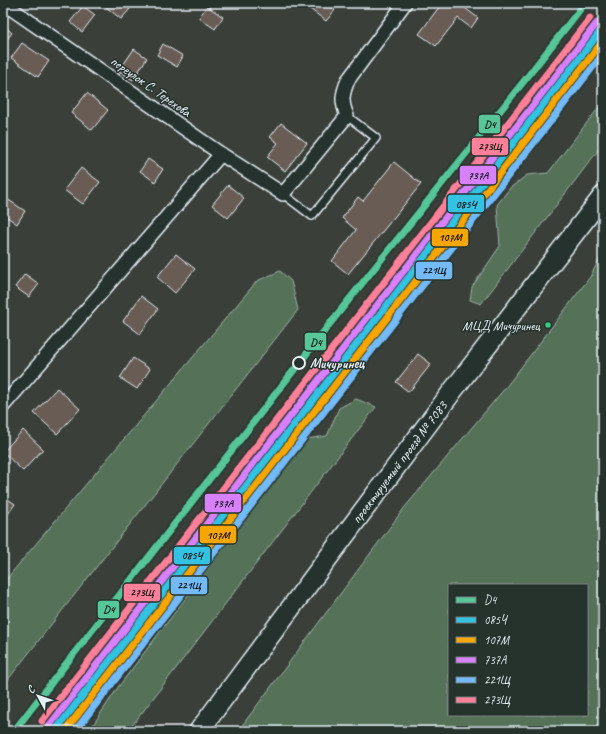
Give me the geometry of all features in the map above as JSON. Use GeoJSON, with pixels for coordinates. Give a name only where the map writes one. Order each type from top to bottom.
{"type":"FeatureCollection","features":[{"type":"Feature","properties":{"kind":"main road","name":"проектируемый проезд № 7083"},"geometry":{"type":"LineString","coordinates":[[199,731],[449,395],[603,196]]}},
{"type":"Feature","properties":{"kind":"street","name":"переулок С. Терехова"},"geometry":{"type":"LineString","coordinates":[[3,3],[221,154],[283,194]]}},
{"type":"Feature","properties":{"kind":"street"},"geometry":{"type":"LineString","coordinates":[[283,194],[347,116],[343,106],[343,93],[348,80],[405,3]]}},
{"type":"Feature","properties":{"kind":"street"},"geometry":{"type":"LineString","coordinates":[[3,406],[221,154]]}},
{"type":"Feature","properties":{"kind":"lane"},"geometry":{"type":"LineString","coordinates":[[283,194],[312,216],[376,138],[347,116]]}},
{"type":"Feature","properties":{"kind":"green space"},"geometry":{"type":"Polygon","coordinates":[[[603,102],[603,144],[481,304],[470,300],[472,287],[500,246],[497,205],[510,188],[527,175],[548,173],[603,102]]]}},
{"type":"Feature","properties":{"kind":"green space"},"geometry":{"type":"Polygon","coordinates":[[[603,252],[603,731],[238,731],[405,507],[506,387],[590,277],[603,252]]]}},
{"type":"Feature","properties":{"kind":"green space"},"geometry":{"type":"Polygon","coordinates":[[[280,271],[291,281],[298,310],[3,686],[3,583],[257,281],[280,271]]]}},
{"type":"Feature","properties":{"kind":"green space"},"geometry":{"type":"Polygon","coordinates":[[[356,399],[376,407],[128,731],[89,731],[119,686],[306,439],[327,436],[339,408],[356,399]]]}},
{"type":"Feature","properties":{"kind":"building"},"geometry":{"type":"Polygon","coordinates":[[[109,3],[123,3],[130,9],[121,19],[106,7],[109,3]]]}},
{"type":"Feature","properties":{"kind":"building"},"geometry":{"type":"Polygon","coordinates":[[[309,3],[326,3],[335,10],[326,21],[306,6],[309,3]]]}},
{"type":"Feature","properties":{"kind":"building"},"geometry":{"type":"Polygon","coordinates":[[[442,3],[468,3],[465,8],[478,18],[471,28],[458,18],[436,46],[419,34],[442,3]]]}},
{"type":"Feature","properties":{"kind":"building"},"geometry":{"type":"Polygon","coordinates":[[[83,6],[95,15],[82,32],[70,22],[83,6]]]}},
{"type":"Feature","properties":{"kind":"building"},"geometry":{"type":"Polygon","coordinates":[[[207,6],[223,17],[215,29],[199,18],[207,6]]]}},
{"type":"Feature","properties":{"kind":"building"},"geometry":{"type":"Polygon","coordinates":[[[3,25],[12,33],[3,44],[3,25]]]}},
{"type":"Feature","properties":{"kind":"building"},"geometry":{"type":"Polygon","coordinates":[[[22,43],[49,61],[38,77],[11,58],[22,43]]]}},
{"type":"Feature","properties":{"kind":"building"},"geometry":{"type":"Polygon","coordinates":[[[163,44],[183,56],[177,67],[157,55],[163,44]]]}},
{"type":"Feature","properties":{"kind":"building"},"geometry":{"type":"Polygon","coordinates":[[[134,49],[147,58],[133,80],[119,71],[134,49]]]}},
{"type":"Feature","properties":{"kind":"building"},"geometry":{"type":"Polygon","coordinates":[[[87,93],[108,110],[92,130],[71,113],[87,93]]]}},
{"type":"Feature","properties":{"kind":"building"},"geometry":{"type":"Polygon","coordinates":[[[281,123],[307,143],[285,171],[267,157],[278,143],[270,137],[281,123]]]}},
{"type":"Feature","properties":{"kind":"building"},"geometry":{"type":"Polygon","coordinates":[[[148,159],[163,169],[155,182],[140,171],[148,159]]]}},
{"type":"Feature","properties":{"kind":"building"},"geometry":{"type":"Polygon","coordinates":[[[394,162],[421,184],[348,274],[332,261],[356,230],[342,218],[358,197],[363,201],[394,162]]]}},
{"type":"Feature","properties":{"kind":"building"},"geometry":{"type":"Polygon","coordinates":[[[81,168],[100,182],[83,204],[64,190],[81,168]]]}},
{"type":"Feature","properties":{"kind":"building"},"geometry":{"type":"Polygon","coordinates":[[[228,185],[244,198],[228,218],[212,205],[228,185]]]}},
{"type":"Feature","properties":{"kind":"building"},"geometry":{"type":"Polygon","coordinates":[[[7,199],[25,211],[17,224],[3,214],[3,204],[7,199]]]}},
{"type":"Feature","properties":{"kind":"building"},"geometry":{"type":"Polygon","coordinates":[[[176,254],[195,269],[175,293],[157,277],[176,254]]]}},
{"type":"Feature","properties":{"kind":"building"},"geometry":{"type":"Polygon","coordinates":[[[25,274],[39,284],[29,297],[15,287],[25,274]]]}},
{"type":"Feature","properties":{"kind":"building"},"geometry":{"type":"Polygon","coordinates":[[[141,296],[158,309],[140,334],[123,321],[141,296]]]}},
{"type":"Feature","properties":{"kind":"building"},"geometry":{"type":"Polygon","coordinates":[[[418,354],[431,364],[409,392],[396,382],[418,354]]]}},
{"type":"Feature","properties":{"kind":"building"},"geometry":{"type":"Polygon","coordinates":[[[133,358],[150,369],[137,389],[120,378],[133,358]]]}},
{"type":"Feature","properties":{"kind":"building"},"geometry":{"type":"Polygon","coordinates":[[[57,388],[80,409],[57,434],[34,413],[57,388]]]}},
{"type":"Feature","properties":{"kind":"building"},"geometry":{"type":"Polygon","coordinates":[[[23,430],[43,449],[23,471],[3,452],[23,430]]]}},
{"type":"Feature","properties":{"kind":"building"},"geometry":{"type":"Polygon","coordinates":[[[3,496],[15,504],[3,521],[3,496]]]}},
{"type":"Feature","properties":{"kind":"transit line","name":"D4"},"geometry":{"type":"LineString","coordinates":[[14,731],[332,321],[585,3]]}},
{"type":"Feature","properties":{"kind":"transit line","name":"273Щ"},"geometry":{"type":"LineString","coordinates":[[42,721],[590,18]]}},
{"type":"Feature","properties":{"kind":"transit line","name":"737А"},"geometry":{"type":"LineString","coordinates":[[49,726],[597,23]]}},
{"type":"Feature","properties":{"kind":"transit line","name":"085Ч"},"geometry":{"type":"LineString","coordinates":[[55,731],[603,28]]}},
{"type":"Feature","properties":{"kind":"transit line","name":"107М"},"geometry":{"type":"LineString","coordinates":[[65,731],[603,41]]}},
{"type":"Feature","properties":{"kind":"transit line","name":"221Щ"},"geometry":{"type":"LineString","coordinates":[[75,731],[603,54]]}},
{"type":"Feature","properties":{"kind":"place","name":"МЦД Мичуринец"},"geometry":{"type":"Point","coordinates":[548,325]}},
{"type":"Feature","properties":{"kind":"place","name":"Мичуринец"},"geometry":{"type":"Point","coordinates":[299,363]}}]}
